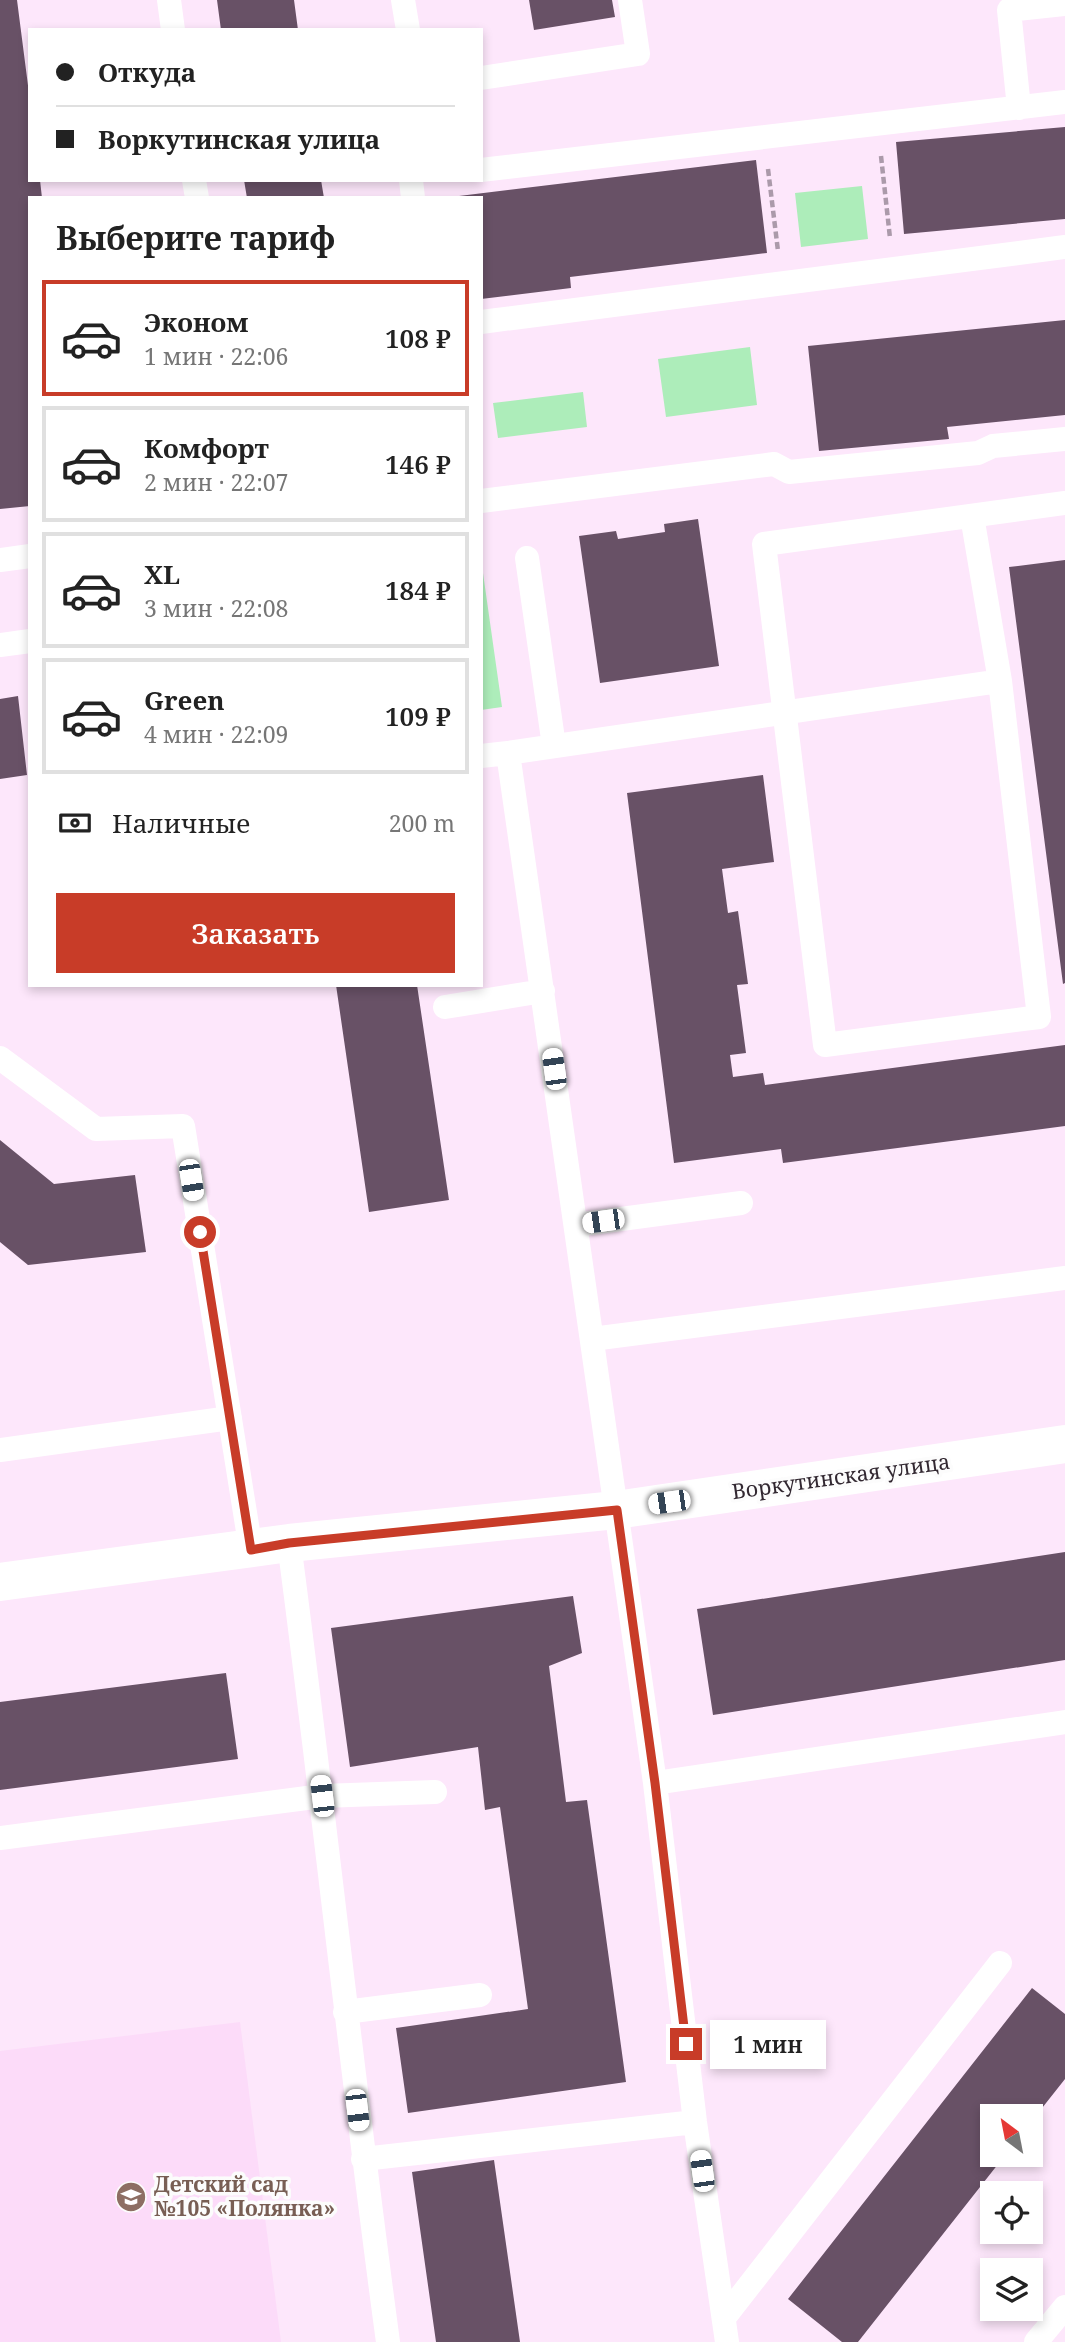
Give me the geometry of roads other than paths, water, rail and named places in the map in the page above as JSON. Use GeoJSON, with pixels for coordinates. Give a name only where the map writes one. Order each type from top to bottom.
{"type":"FeatureCollection","features":[{"type":"Feature","properties":{"kind":"street","name":"Воркутинская улица"},"geometry":{"type":"LineString","coordinates":[[0,1582],[289,1543],[617,1510],[1065,1444]]}},
{"type":"Feature","properties":{"kind":"lane"},"geometry":{"type":"LineString","coordinates":[[169,0],[173,28]]}},
{"type":"Feature","properties":{"kind":"lane"},"geometry":{"type":"LineString","coordinates":[[403,0],[408,28]]}},
{"type":"Feature","properties":{"kind":"lane"},"geometry":{"type":"LineString","coordinates":[[483,78],[638,54],[630,0]]}},
{"type":"Feature","properties":{"kind":"lane"},"geometry":{"type":"LineString","coordinates":[[1019,108],[1009,10],[1065,5]]}},
{"type":"Feature","properties":{"kind":"lane"},"geometry":{"type":"LineString","coordinates":[[483,170],[1065,102]]}},
{"type":"Feature","properties":{"kind":"lane"},"geometry":{"type":"LineString","coordinates":[[483,321],[1065,247]]}},
{"type":"Feature","properties":{"kind":"lane"},"geometry":{"type":"LineString","coordinates":[[483,501],[774,464],[789,472],[978,453],[993,446],[1065,439]]}},
{"type":"Feature","properties":{"kind":"lane"},"geometry":{"type":"LineString","coordinates":[[972,516],[1000,681],[1039,1017],[825,1045],[764,544],[1065,503]]}},
{"type":"Feature","properties":{"kind":"lane"},"geometry":{"type":"LineString","coordinates":[[0,560],[28,556]]}},
{"type":"Feature","properties":{"kind":"lane"},"geometry":{"type":"LineString","coordinates":[[527,558],[554,746]]}},
{"type":"Feature","properties":{"kind":"lane"},"geometry":{"type":"LineString","coordinates":[[0,645],[28,641]]}},
{"type":"Feature","properties":{"kind":"lane"},"geometry":{"type":"LineString","coordinates":[[483,756],[1000,681]]}},
{"type":"Feature","properties":{"kind":"lane"},"geometry":{"type":"LineString","coordinates":[[508,752],[655,1783],[695,2122],[725,2330]]}},
{"type":"Feature","properties":{"kind":"lane"},"geometry":{"type":"LineString","coordinates":[[445,1007],[542,991]]}},
{"type":"Feature","properties":{"kind":"lane"},"geometry":{"type":"LineString","coordinates":[[0,1058],[96,1129],[183,1126],[251,1550]]}},
{"type":"Feature","properties":{"kind":"lane"},"geometry":{"type":"LineString","coordinates":[[576,1225],[741,1203]]}},
{"type":"Feature","properties":{"kind":"lane"},"geometry":{"type":"LineString","coordinates":[[592,1339],[1065,1278]]}},
{"type":"Feature","properties":{"kind":"lane"},"geometry":{"type":"LineString","coordinates":[[0,1450],[230,1418]]}},
{"type":"Feature","properties":{"kind":"lane"},"geometry":{"type":"LineString","coordinates":[[289,1543],[322,1796],[363,2159],[388,2342]]}},
{"type":"Feature","properties":{"kind":"lane"},"geometry":{"type":"LineString","coordinates":[[655,1783],[1065,1722]]}},
{"type":"Feature","properties":{"kind":"lane"},"geometry":{"type":"LineString","coordinates":[[0,1838],[322,1796],[435,1792]]}},
{"type":"Feature","properties":{"kind":"lane"},"geometry":{"type":"LineString","coordinates":[[725,2330],[1000,1963]]}},
{"type":"Feature","properties":{"kind":"lane"},"geometry":{"type":"LineString","coordinates":[[345,2012],[480,1995]]}},
{"type":"Feature","properties":{"kind":"lane"},"geometry":{"type":"LineString","coordinates":[[363,2159],[695,2122]]}},
{"type":"Feature","properties":{"kind":"lane"},"geometry":{"type":"LineString","coordinates":[[1036,2342],[1065,2307]]}},
{"type":"Feature","properties":{"kind":"place","name":"Детский сад №105 «Полянка»"},"geometry":{"type":"Point","coordinates":[131,2197]}}]}
